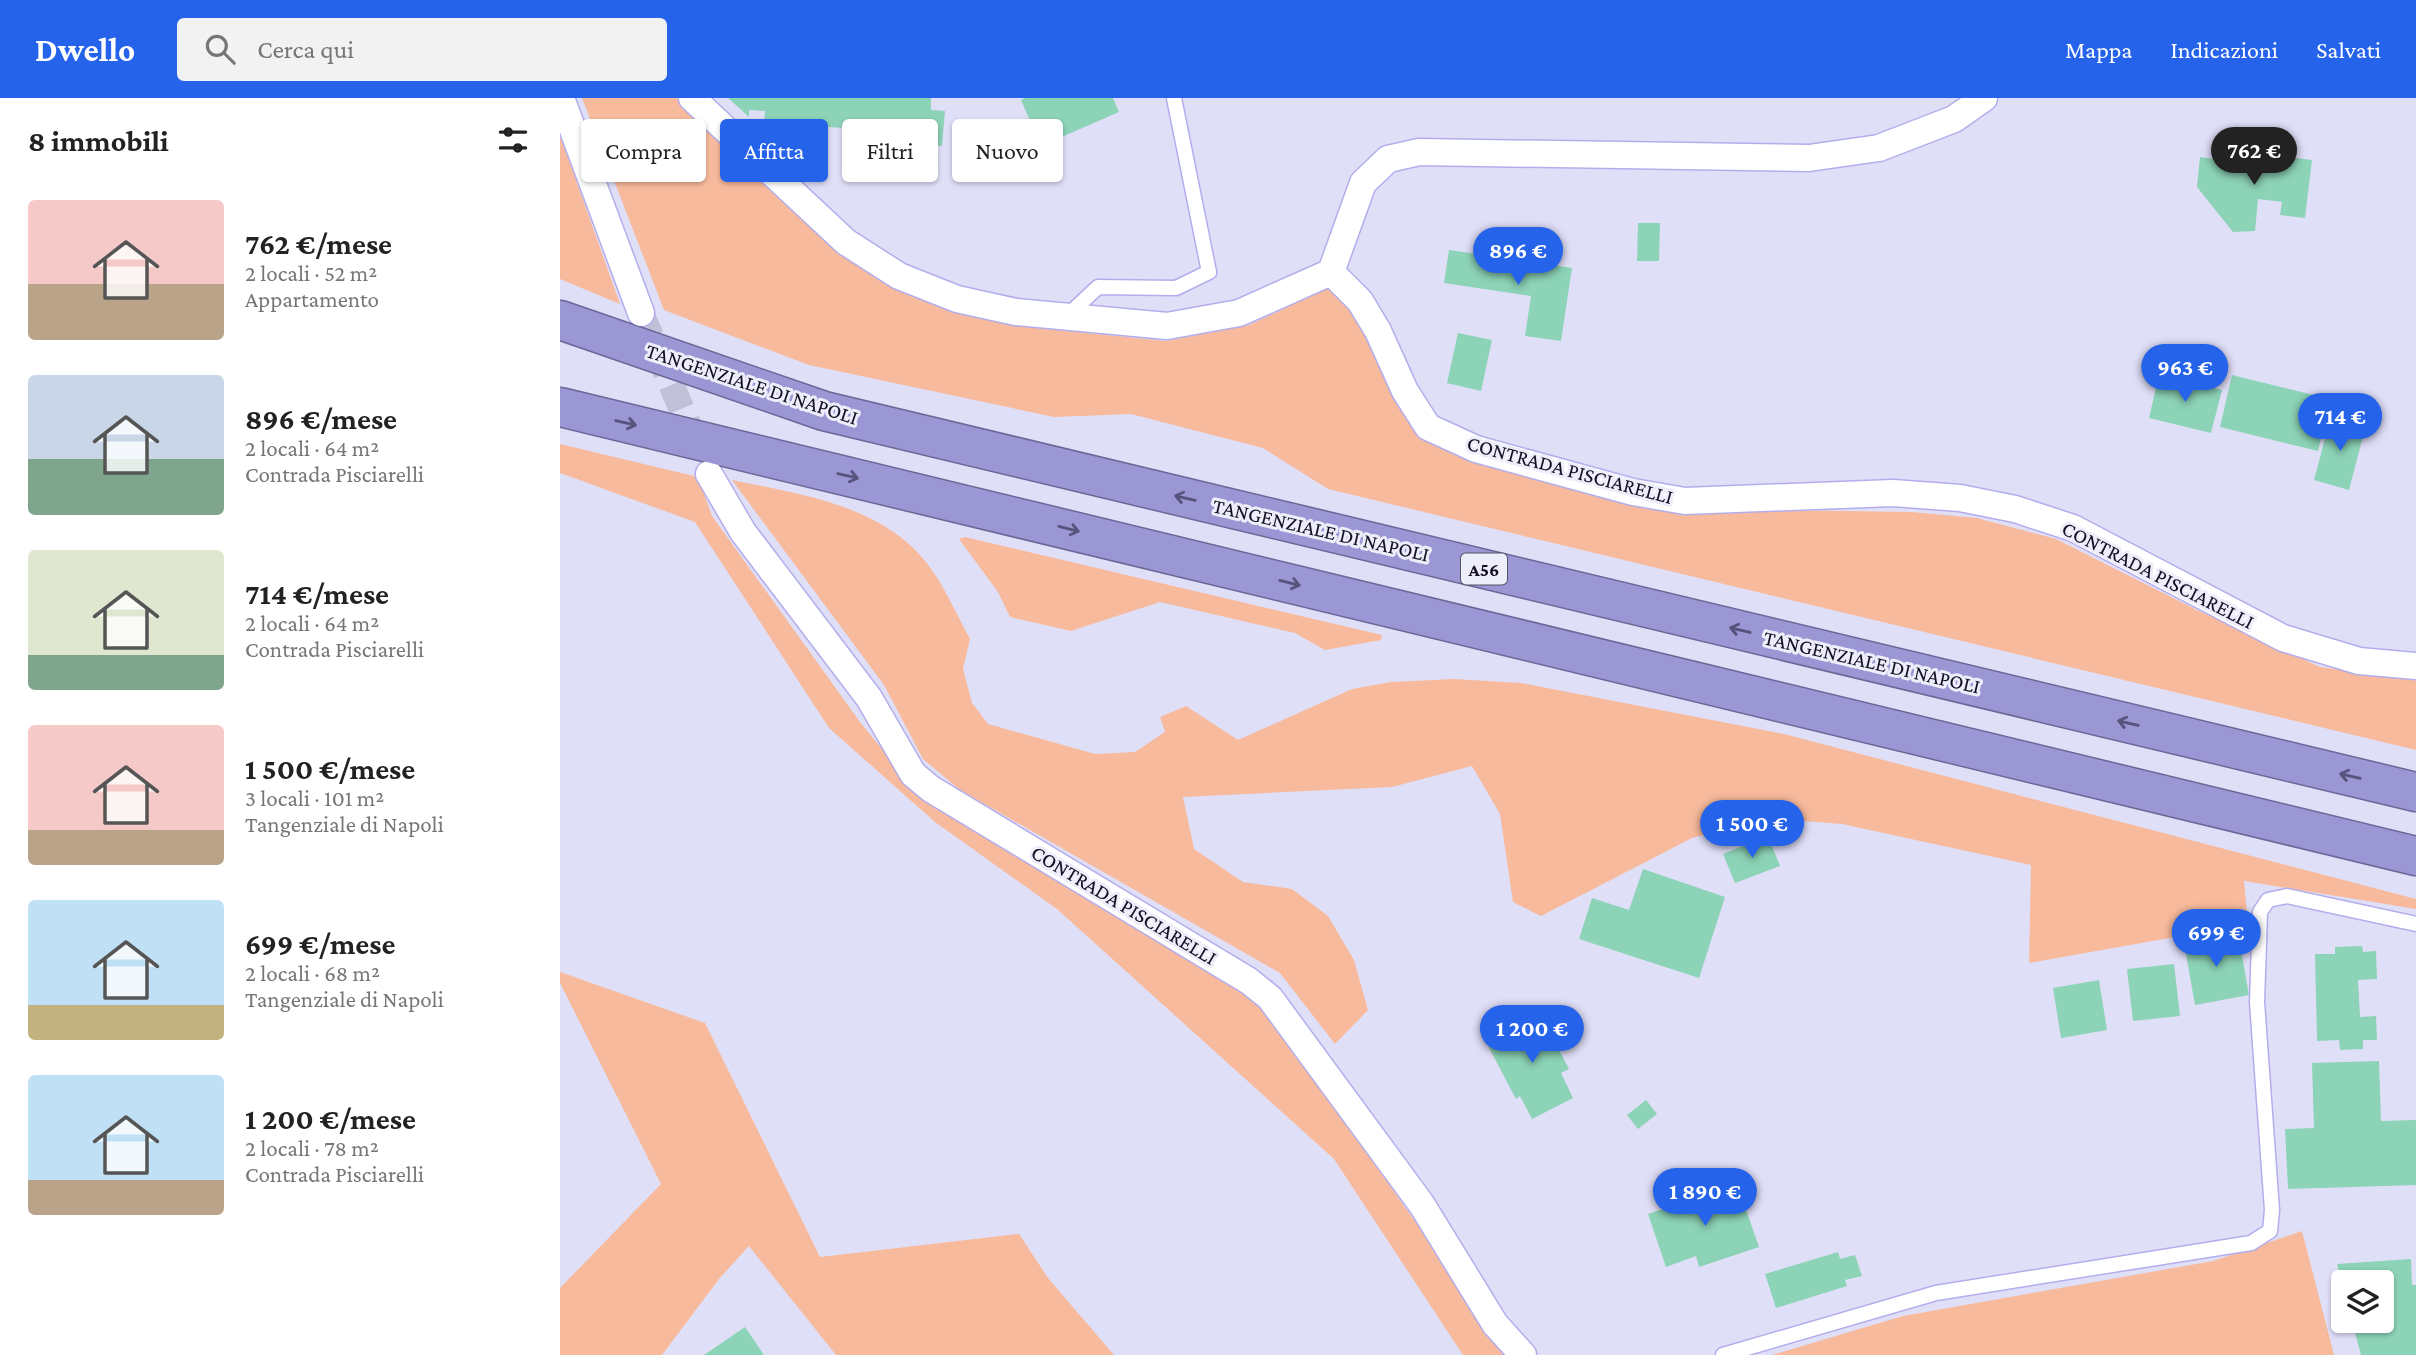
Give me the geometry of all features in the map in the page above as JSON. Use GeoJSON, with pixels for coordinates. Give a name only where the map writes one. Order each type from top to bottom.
{"type":"FeatureCollection","features":[{"type":"Feature","properties":{"kind":"highway","name":"TANGENZIALE DI NAPOLI"},"geometry":{"type":"LineString","coordinates":[[560,320],[824,411],[2416,792]]}},
{"type":"Feature","properties":{"kind":"highway"},"geometry":{"type":"LineString","coordinates":[[560,407],[2416,856]]}},
{"type":"Feature","properties":{"kind":"street"},"geometry":{"type":"LineString","coordinates":[[561,98],[641,313]]}},
{"type":"Feature","properties":{"kind":"street"},"geometry":{"type":"LineString","coordinates":[[692,98],[846,242],[899,276],[957,299],[1016,312],[1167,326],[1239,313],[1331,272],[1363,183],[1388,159],[1419,152],[1809,158],[1879,148],[1954,119],[1984,98]]}},
{"type":"Feature","properties":{"kind":"street","name":"CONTRADA PISCIARELLI"},"geometry":{"type":"LineString","coordinates":[[1331,272],[1360,301],[1378,331],[1405,391],[1428,426],[1476,449],[1633,492],[1685,501],[1893,494],[1960,498],[2015,509],[2073,528],[2283,638],[2359,661],[2416,666]]}},
{"type":"Feature","properties":{"kind":"street","name":"CONTRADA PISCIARELLI"},"geometry":{"type":"LineString","coordinates":[[709,474],[743,532],[869,698],[913,774],[931,789],[1249,981],[1270,998],[1422,1205],[1495,1324],[1523,1355]]}},
{"type":"Feature","properties":{"kind":"lane"},"geometry":{"type":"LineString","coordinates":[[1066,317],[1098,287],[1176,288],[1209,272],[1174,98]]}},
{"type":"Feature","properties":{"kind":"lane"},"geometry":{"type":"LineString","coordinates":[[1723,1355],[1936,1293],[2251,1243],[2270,1231],[2272,1210],[2257,1002],[2260,912],[2268,900],[2287,896],[2416,924]]}},
{"type":"Feature","properties":{"kind":"shaded area"},"geometry":{"type":"Polygon","coordinates":[[[582,98],[676,98],[699,119],[590,119],[582,98]]]}},
{"type":"Feature","properties":{"kind":"shaded area"},"geometry":{"type":"Polygon","coordinates":[[[706,125],[720,138],[720,182],[768,182],[853,260],[916,298],[1027,327],[1166,341],[1249,325],[1328,288],[1353,311],[1424,438],[1659,508],[1912,512],[1977,518],[2056,539],[2199,611],[2320,667],[2416,680],[2416,750],[1328,489],[1263,448],[1131,414],[1054,417],[809,365],[664,310],[614,182],[706,182],[706,125]]]}},
{"type":"Feature","properties":{"kind":"shaded area"},"geometry":{"type":"Polygon","coordinates":[[[560,135],[620,304],[560,279],[560,135]]]}},
{"type":"Feature","properties":{"kind":"shaded area"},"geometry":{"type":"Polygon","coordinates":[[[560,444],[698,477],[712,516],[860,722],[912,786],[1242,989],[1269,1014],[1509,1355],[1463,1355],[1334,1159],[1057,909],[935,822],[829,728],[695,522],[560,473],[560,444]]]}},
{"type":"Feature","properties":{"kind":"shaded area"},"geometry":{"type":"Polygon","coordinates":[[[732,480],[833,503],[857,512],[901,538],[920,555],[935,574],[970,639],[963,669],[972,703],[988,724],[1095,754],[1135,752],[1165,732],[1160,717],[1186,706],[1238,740],[1352,689],[1391,682],[1454,679],[1521,683],[1784,734],[2416,899],[2416,909],[2244,881],[2248,924],[2029,963],[2031,865],[1842,824],[1766,818],[1692,838],[1541,916],[1513,902],[1500,814],[1472,766],[1392,787],[1183,797],[1194,849],[1243,882],[1292,889],[1328,916],[1354,960],[1368,1010],[1335,1044],[1280,973],[960,790],[923,759],[884,685],[732,480]]]}},
{"type":"Feature","properties":{"kind":"shaded area"},"geometry":{"type":"Polygon","coordinates":[[[965,537],[1382,635],[1381,640],[1325,650],[1295,633],[1160,602],[1071,631],[1010,617],[998,592],[959,539],[965,537]]]}},
{"type":"Feature","properties":{"kind":"shaded area"},"geometry":{"type":"Polygon","coordinates":[[[560,972],[705,1023],[820,1257],[1019,1234],[1048,1278],[1114,1355],[836,1355],[749,1246],[719,1279],[662,1355],[560,1355],[560,1288],[661,1184],[560,983],[560,972]]]}},
{"type":"Feature","properties":{"kind":"shaded area"},"geometry":{"type":"Polygon","coordinates":[[[2302,1231],[2334,1355],[1772,1355],[1903,1316],[2213,1261],[2302,1231]]]}},
{"type":"Feature","properties":{"kind":"building"},"geometry":{"type":"Polygon","coordinates":[[[728,98],[931,98],[931,110],[945,111],[942,146],[938,146],[938,119],[842,119],[842,128],[828,127],[828,119],[764,119],[765,111],[749,110],[749,117],[728,98]]]}},
{"type":"Feature","properties":{"kind":"building"},"geometry":{"type":"Polygon","coordinates":[[[1113,98],[1119,112],[1063,136],[1063,119],[1029,119],[1021,100],[1113,98]]]}},
{"type":"Feature","properties":{"kind":"building"},"geometry":{"type":"Polygon","coordinates":[[[2239,151],[2312,160],[2305,218],[2280,215],[2282,202],[2258,199],[2255,231],[2233,232],[2197,187],[2200,157],[2238,162],[2239,151]]]}},
{"type":"Feature","properties":{"kind":"building"},"geometry":{"type":"Polygon","coordinates":[[[1638,223],[1660,223],[1659,261],[1637,261],[1638,223]]]}},
{"type":"Feature","properties":{"kind":"building"},"geometry":{"type":"Polygon","coordinates":[[[1449,250],[1572,268],[1561,341],[1525,336],[1531,296],[1444,283],[1449,250]]]}},
{"type":"Feature","properties":{"kind":"building"},"geometry":{"type":"Polygon","coordinates":[[[1458,333],[1492,340],[1481,391],[1447,383],[1458,333]]]}},
{"type":"Feature","properties":{"kind":"building"},"geometry":{"type":"Polygon","coordinates":[[[2159,374],[2222,390],[2211,433],[2149,418],[2159,374]]]}},
{"type":"Feature","properties":{"kind":"building"},"geometry":{"type":"Polygon","coordinates":[[[2232,375],[2330,399],[2318,451],[2220,427],[2232,375]]]}},
{"type":"Feature","properties":{"kind":"building"},"geometry":{"type":"Polygon","coordinates":[[[2331,416],[2366,425],[2349,490],[2314,480],[2331,416]]]}},
{"type":"Feature","properties":{"kind":"building"},"geometry":{"type":"Polygon","coordinates":[[[1768,836],[1780,866],[1735,883],[1723,854],[1768,836]]]}},
{"type":"Feature","properties":{"kind":"building"},"geometry":{"type":"Polygon","coordinates":[[[1643,869],[1725,897],[1699,978],[1579,939],[1592,898],[1629,910],[1643,869]]]}},
{"type":"Feature","properties":{"kind":"building"},"geometry":{"type":"Polygon","coordinates":[[[2238,933],[2249,995],[2195,1005],[2184,943],[2238,933]]]}},
{"type":"Feature","properties":{"kind":"building"},"geometry":{"type":"Polygon","coordinates":[[[2362,946],[2363,952],[2376,951],[2377,979],[2358,980],[2360,1017],[2376,1016],[2377,1040],[2363,1040],[2363,1049],[2340,1050],[2339,1040],[2317,1041],[2315,954],[2335,954],[2335,947],[2362,946]]]}},
{"type":"Feature","properties":{"kind":"building"},"geometry":{"type":"Polygon","coordinates":[[[2174,964],[2180,1016],[2133,1021],[2127,969],[2174,964]]]}},
{"type":"Feature","properties":{"kind":"building"},"geometry":{"type":"Polygon","coordinates":[[[2099,980],[2107,1030],[2061,1038],[2053,988],[2099,980]]]}},
{"type":"Feature","properties":{"kind":"building"},"geometry":{"type":"Polygon","coordinates":[[[1539,1012],[1569,1069],[1561,1073],[1573,1098],[1532,1119],[1520,1096],[1516,1099],[1485,1040],[1539,1012]]]}},
{"type":"Feature","properties":{"kind":"building"},"geometry":{"type":"Polygon","coordinates":[[[2379,1061],[2381,1121],[2416,1120],[2416,1185],[2288,1189],[2285,1129],[2314,1128],[2312,1063],[2379,1061]]]}},
{"type":"Feature","properties":{"kind":"building"},"geometry":{"type":"Polygon","coordinates":[[[1646,1100],[1657,1114],[1638,1129],[1627,1115],[1646,1100]]]}},
{"type":"Feature","properties":{"kind":"building"},"geometry":{"type":"Polygon","coordinates":[[[1737,1184],[1759,1247],[1699,1267],[1696,1256],[1666,1267],[1648,1214],[1737,1184]]]}},
{"type":"Feature","properties":{"kind":"building"},"geometry":{"type":"Polygon","coordinates":[[[1838,1252],[1840,1259],[1855,1255],[1862,1276],[1845,1280],[1847,1286],[1776,1308],[1765,1274],[1838,1252]]]}},
{"type":"Feature","properties":{"kind":"building"},"geometry":{"type":"Polygon","coordinates":[[[2411,1259],[2412,1285],[2416,1285],[2416,1355],[2361,1355],[2355,1333],[2394,1333],[2394,1270],[2339,1270],[2337,1264],[2411,1259]]]}},
{"type":"Feature","properties":{"kind":"building"},"geometry":{"type":"Polygon","coordinates":[[[745,1327],[764,1355],[704,1355],[745,1327]]]}},
{"type":"Feature","properties":{"kind":"tunnel"},"geometry":{"type":"LineString","coordinates":[[641,313],[699,450]]}}]}
